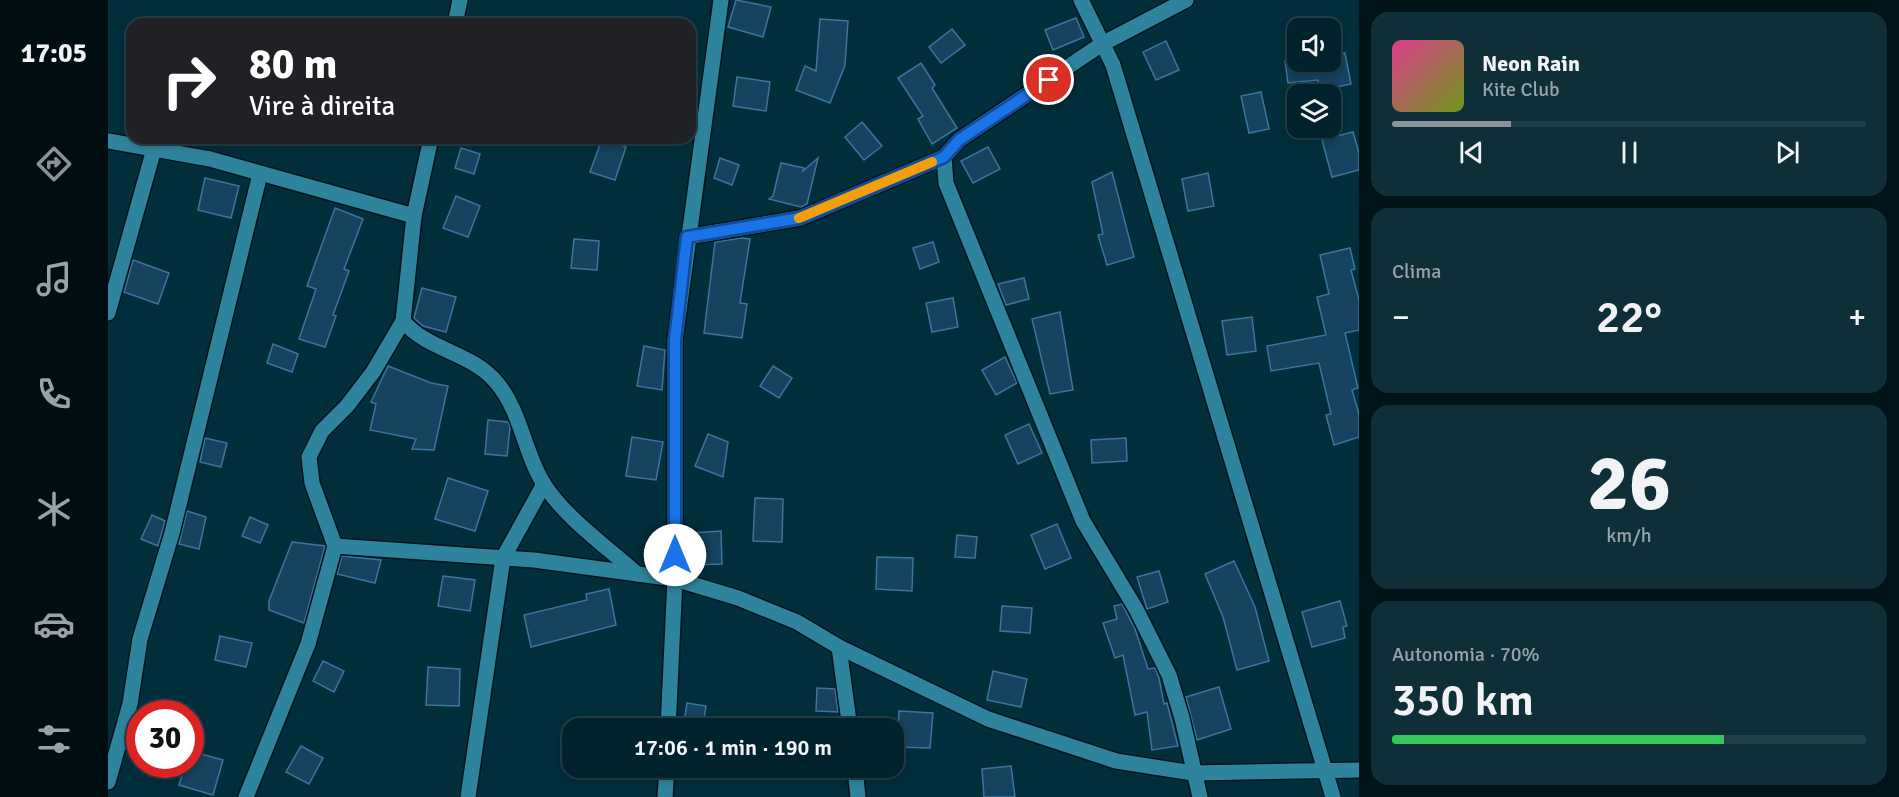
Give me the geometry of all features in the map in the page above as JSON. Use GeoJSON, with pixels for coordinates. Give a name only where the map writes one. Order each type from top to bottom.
{"type":"FeatureCollection","features":[{"type":"Feature","properties":{"kind":"street"},"geometry":{"type":"LineString","coordinates":[[456,18],[460,0]]}},
{"type":"Feature","properties":{"kind":"street"},"geometry":{"type":"LineString","coordinates":[[669,718],[675,579],[675,340],[687,237],[721,0]]}},
{"type":"Feature","properties":{"kind":"street"},"geometry":{"type":"LineString","coordinates":[[1081,0],[1113,64],[1333,797]]}},
{"type":"Feature","properties":{"kind":"street"},"geometry":{"type":"LineString","coordinates":[[687,237],[800,218],[944,157],[959,140],[1102,44],[1186,0]]}},
{"type":"Feature","properties":{"kind":"street"},"geometry":{"type":"LineString","coordinates":[[108,141],[210,159],[414,216]]}},
{"type":"Feature","properties":{"kind":"street"},"geometry":{"type":"LineString","coordinates":[[246,797],[308,644],[335,546],[312,483],[309,457],[322,431],[347,406],[373,372],[403,321],[414,216],[430,144]]}},
{"type":"Feature","properties":{"kind":"street"},"geometry":{"type":"LineString","coordinates":[[108,313],[154,149]]}},
{"type":"Feature","properties":{"kind":"street"},"geometry":{"type":"LineString","coordinates":[[944,157],[946,183],[1083,521],[1136,609],[1169,675],[1182,717],[1200,797]]}},
{"type":"Feature","properties":{"kind":"street"},"geometry":{"type":"LineString","coordinates":[[108,782],[130,704],[140,639],[172,533],[260,174]]}},
{"type":"Feature","properties":{"kind":"street"},"geometry":{"type":"LineString","coordinates":[[403,321],[414,334],[476,362],[497,382],[512,406],[544,484],[566,511],[637,574]]}},
{"type":"Feature","properties":{"kind":"street"},"geometry":{"type":"LineString","coordinates":[[468,797],[503,558],[544,484]]}},
{"type":"Feature","properties":{"kind":"street"},"geometry":{"type":"LineString","coordinates":[[335,546],[503,558],[675,579],[738,598],[797,622],[839,647],[988,718],[1116,761],[1193,773],[1359,770]]}},
{"type":"Feature","properties":{"kind":"street"},"geometry":{"type":"LineString","coordinates":[[839,647],[849,718]]}},
{"type":"Feature","properties":{"kind":"street"},"geometry":{"type":"LineString","coordinates":[[665,797],[666,778]]}},
{"type":"Feature","properties":{"kind":"street"},"geometry":{"type":"LineString","coordinates":[[856,778],[858,797]]}},
{"type":"Feature","properties":{"kind":"building"},"geometry":{"type":"Polygon","coordinates":[[[736,0],[771,7],[763,37],[728,27],[736,0]]]}},
{"type":"Feature","properties":{"kind":"building"},"geometry":{"type":"Polygon","coordinates":[[[1076,18],[1084,37],[1053,50],[1045,30],[1076,18]]]}},
{"type":"Feature","properties":{"kind":"building"},"geometry":{"type":"Polygon","coordinates":[[[820,19],[848,21],[845,65],[830,103],[796,90],[805,66],[816,71],[820,19]]]}},
{"type":"Feature","properties":{"kind":"building"},"geometry":{"type":"Polygon","coordinates":[[[952,29],[965,45],[941,63],[929,47],[952,29]]]}},
{"type":"Feature","properties":{"kind":"building"},"geometry":{"type":"Polygon","coordinates":[[[1166,41],[1179,70],[1156,80],[1143,52],[1166,41]]]}},
{"type":"Feature","properties":{"kind":"building"},"geometry":{"type":"Polygon","coordinates":[[[1345,53],[1351,84],[1341,86],[1341,84],[1319,84],[1318,80],[1288,83],[1285,61],[1287,61],[1287,72],[1341,72],[1341,54],[1345,53]]]}},
{"type":"Feature","properties":{"kind":"building"},"geometry":{"type":"Polygon","coordinates":[[[921,63],[935,85],[932,88],[957,128],[932,144],[918,119],[923,116],[898,78],[921,63]]]}},
{"type":"Feature","properties":{"kind":"building"},"geometry":{"type":"Polygon","coordinates":[[[737,77],[770,82],[766,111],[733,106],[737,77]]]}},
{"type":"Feature","properties":{"kind":"building"},"geometry":{"type":"Polygon","coordinates":[[[1261,92],[1269,129],[1249,133],[1241,96],[1261,92]]]}},
{"type":"Feature","properties":{"kind":"building"},"geometry":{"type":"Polygon","coordinates":[[[862,122],[882,146],[864,160],[845,137],[862,122]]]}},
{"type":"Feature","properties":{"kind":"building"},"geometry":{"type":"Polygon","coordinates":[[[1353,132],[1359,153],[1359,170],[1332,177],[1322,140],[1341,138],[1341,135],[1353,132]]]}},
{"type":"Feature","properties":{"kind":"building"},"geometry":{"type":"Polygon","coordinates":[[[600,144],[617,144],[626,147],[615,180],[590,172],[600,144]]]}},
{"type":"Feature","properties":{"kind":"building"},"geometry":{"type":"Polygon","coordinates":[[[988,147],[1000,169],[973,183],[961,161],[988,147]]]}},
{"type":"Feature","properties":{"kind":"building"},"geometry":{"type":"Polygon","coordinates":[[[461,148],[480,154],[474,174],[455,168],[461,148]]]}},
{"type":"Feature","properties":{"kind":"building"},"geometry":{"type":"Polygon","coordinates":[[[720,158],[739,165],[732,185],[714,178],[720,158]]]}},
{"type":"Feature","properties":{"kind":"building"},"geometry":{"type":"Polygon","coordinates":[[[818,158],[807,204],[801,207],[769,199],[773,196],[781,163],[804,168],[803,171],[818,158]]]}},
{"type":"Feature","properties":{"kind":"building"},"geometry":{"type":"Polygon","coordinates":[[[1112,172],[1134,257],[1107,265],[1098,235],[1103,234],[1092,182],[1112,172]]]}},
{"type":"Feature","properties":{"kind":"building"},"geometry":{"type":"Polygon","coordinates":[[[1208,173],[1214,206],[1188,211],[1182,179],[1208,173]]]}},
{"type":"Feature","properties":{"kind":"building"},"geometry":{"type":"Polygon","coordinates":[[[205,178],[239,186],[231,218],[198,210],[205,178]]]}},
{"type":"Feature","properties":{"kind":"building"},"geometry":{"type":"Polygon","coordinates":[[[456,196],[480,206],[468,237],[443,228],[456,196]]]}},
{"type":"Feature","properties":{"kind":"building"},"geometry":{"type":"Polygon","coordinates":[[[335,208],[363,219],[344,269],[349,271],[333,315],[336,316],[325,347],[299,339],[316,289],[307,286],[335,208]]]}},
{"type":"Feature","properties":{"kind":"building"},"geometry":{"type":"Polygon","coordinates":[[[574,239],[599,241],[597,270],[571,268],[574,239]]]}},
{"type":"Feature","properties":{"kind":"building"},"geometry":{"type":"Polygon","coordinates":[[[750,239],[740,303],[747,304],[742,338],[704,333],[715,242],[750,239]]]}},
{"type":"Feature","properties":{"kind":"building"},"geometry":{"type":"Polygon","coordinates":[[[933,242],[939,262],[920,269],[913,248],[933,242]]]}},
{"type":"Feature","properties":{"kind":"building"},"geometry":{"type":"Polygon","coordinates":[[[1350,248],[1355,269],[1351,270],[1359,300],[1359,330],[1345,333],[1358,388],[1352,390],[1359,414],[1359,437],[1334,445],[1326,415],[1331,414],[1319,363],[1271,371],[1267,346],[1326,335],[1317,297],[1329,294],[1320,255],[1350,248]]]}},
{"type":"Feature","properties":{"kind":"building"},"geometry":{"type":"Polygon","coordinates":[[[133,260],[169,273],[158,304],[124,292],[133,260]]]}},
{"type":"Feature","properties":{"kind":"building"},"geometry":{"type":"Polygon","coordinates":[[[1024,278],[1029,299],[1006,305],[998,284],[1024,278]]]}},
{"type":"Feature","properties":{"kind":"building"},"geometry":{"type":"Polygon","coordinates":[[[422,288],[456,297],[446,332],[423,326],[414,318],[422,288]]]}},
{"type":"Feature","properties":{"kind":"building"},"geometry":{"type":"Polygon","coordinates":[[[953,298],[958,327],[932,332],[926,303],[953,298]]]}},
{"type":"Feature","properties":{"kind":"building"},"geometry":{"type":"Polygon","coordinates":[[[1060,312],[1073,390],[1050,394],[1032,319],[1060,312]]]}},
{"type":"Feature","properties":{"kind":"building"},"geometry":{"type":"Polygon","coordinates":[[[1252,317],[1256,351],[1227,355],[1222,321],[1252,317]]]}},
{"type":"Feature","properties":{"kind":"building"},"geometry":{"type":"Polygon","coordinates":[[[273,344],[298,354],[292,372],[267,363],[273,344]]]}},
{"type":"Feature","properties":{"kind":"building"},"geometry":{"type":"Polygon","coordinates":[[[644,346],[665,350],[662,390],[637,386],[644,346]]]}},
{"type":"Feature","properties":{"kind":"building"},"geometry":{"type":"Polygon","coordinates":[[[1005,357],[1017,383],[996,395],[982,370],[1005,357]]]}},
{"type":"Feature","properties":{"kind":"building"},"geometry":{"type":"Polygon","coordinates":[[[388,366],[431,383],[448,386],[434,450],[412,449],[416,439],[370,430],[376,404],[371,402],[388,366]]]}},
{"type":"Feature","properties":{"kind":"building"},"geometry":{"type":"Polygon","coordinates":[[[773,366],[792,378],[779,398],[760,386],[773,366]]]}},
{"type":"Feature","properties":{"kind":"building"},"geometry":{"type":"Polygon","coordinates":[[[488,420],[508,422],[510,427],[507,456],[485,454],[488,420]]]}},
{"type":"Feature","properties":{"kind":"building"},"geometry":{"type":"Polygon","coordinates":[[[1029,424],[1042,453],[1018,464],[1005,435],[1029,424]]]}},
{"type":"Feature","properties":{"kind":"building"},"geometry":{"type":"Polygon","coordinates":[[[708,434],[728,442],[723,477],[695,466],[708,434]]]}},
{"type":"Feature","properties":{"kind":"building"},"geometry":{"type":"Polygon","coordinates":[[[632,437],[663,442],[656,480],[626,476],[632,437]]]}},
{"type":"Feature","properties":{"kind":"building"},"geometry":{"type":"Polygon","coordinates":[[[205,438],[227,443],[221,467],[200,462],[205,438]]]}},
{"type":"Feature","properties":{"kind":"building"},"geometry":{"type":"Polygon","coordinates":[[[1126,438],[1127,461],[1092,463],[1091,440],[1126,438]]]}},
{"type":"Feature","properties":{"kind":"building"},"geometry":{"type":"Polygon","coordinates":[[[448,478],[488,491],[475,531],[435,519],[448,478]]]}},
{"type":"Feature","properties":{"kind":"building"},"geometry":{"type":"Polygon","coordinates":[[[755,498],[783,499],[782,542],[753,541],[755,498]]]}},
{"type":"Feature","properties":{"kind":"building"},"geometry":{"type":"Polygon","coordinates":[[[187,511],[206,517],[199,549],[179,544],[187,511]]]}},
{"type":"Feature","properties":{"kind":"building"},"geometry":{"type":"Polygon","coordinates":[[[152,515],[165,521],[158,546],[141,539],[152,515]]]}},
{"type":"Feature","properties":{"kind":"building"},"geometry":{"type":"Polygon","coordinates":[[[250,517],[268,525],[260,543],[242,536],[250,517]]]}},
{"type":"Feature","properties":{"kind":"building"},"geometry":{"type":"Polygon","coordinates":[[[1057,524],[1071,558],[1045,569],[1031,535],[1057,524]]]}},
{"type":"Feature","properties":{"kind":"building"},"geometry":{"type":"Polygon","coordinates":[[[721,531],[722,564],[691,565],[690,533],[721,531]]]}},
{"type":"Feature","properties":{"kind":"building"},"geometry":{"type":"Polygon","coordinates":[[[957,535],[977,537],[975,558],[955,557],[957,535]]]}},
{"type":"Feature","properties":{"kind":"building"},"geometry":{"type":"Polygon","coordinates":[[[292,542],[325,546],[304,623],[269,610],[269,601],[292,542]]]}},
{"type":"Feature","properties":{"kind":"building"},"geometry":{"type":"Polygon","coordinates":[[[342,556],[381,560],[375,583],[337,574],[342,556]]]}},
{"type":"Feature","properties":{"kind":"building"},"geometry":{"type":"Polygon","coordinates":[[[877,557],[913,558],[912,591],[876,589],[877,557]]]}},
{"type":"Feature","properties":{"kind":"building"},"geometry":{"type":"Polygon","coordinates":[[[1234,561],[1255,607],[1269,661],[1237,670],[1223,617],[1205,574],[1234,561]]]}},
{"type":"Feature","properties":{"kind":"building"},"geometry":{"type":"Polygon","coordinates":[[[1159,571],[1168,602],[1147,609],[1137,577],[1159,571]]]}},
{"type":"Feature","properties":{"kind":"building"},"geometry":{"type":"Polygon","coordinates":[[[443,576],[475,580],[470,611],[438,606],[443,576]]]}},
{"type":"Feature","properties":{"kind":"building"},"geometry":{"type":"Polygon","coordinates":[[[609,589],[616,625],[531,647],[524,615],[587,600],[586,594],[609,589]]]}},
{"type":"Feature","properties":{"kind":"building"},"geometry":{"type":"Polygon","coordinates":[[[1340,601],[1347,626],[1343,627],[1345,638],[1312,647],[1302,612],[1340,601]]]}},
{"type":"Feature","properties":{"kind":"building"},"geometry":{"type":"Polygon","coordinates":[[[1122,604],[1135,629],[1148,669],[1155,668],[1159,678],[1164,704],[1167,703],[1178,746],[1152,750],[1147,712],[1135,715],[1123,655],[1115,658],[1103,623],[1117,619],[1114,606],[1122,604]]]}},
{"type":"Feature","properties":{"kind":"building"},"geometry":{"type":"Polygon","coordinates":[[[1002,606],[1032,608],[1030,633],[1000,631],[1002,606]]]}},
{"type":"Feature","properties":{"kind":"building"},"geometry":{"type":"Polygon","coordinates":[[[220,636],[252,643],[246,667],[215,660],[220,636]]]}},
{"type":"Feature","properties":{"kind":"building"},"geometry":{"type":"Polygon","coordinates":[[[323,661],[344,671],[334,692],[313,681],[323,661]]]}},
{"type":"Feature","properties":{"kind":"building"},"geometry":{"type":"Polygon","coordinates":[[[428,667],[460,669],[459,706],[426,705],[428,667]]]}},
{"type":"Feature","properties":{"kind":"building"},"geometry":{"type":"Polygon","coordinates":[[[993,671],[1027,679],[1021,707],[987,700],[993,671]]]}},
{"type":"Feature","properties":{"kind":"building"},"geometry":{"type":"Polygon","coordinates":[[[1219,687],[1231,729],[1197,740],[1186,697],[1219,687]]]}},
{"type":"Feature","properties":{"kind":"building"},"geometry":{"type":"Polygon","coordinates":[[[817,688],[835,689],[838,712],[816,711],[817,688]]]}},
{"type":"Feature","properties":{"kind":"building"},"geometry":{"type":"Polygon","coordinates":[[[687,703],[706,706],[704,718],[685,718],[687,703]]]}},
{"type":"Feature","properties":{"kind":"building"},"geometry":{"type":"Polygon","coordinates":[[[899,711],[933,713],[930,748],[904,747],[904,718],[899,718],[899,711]]]}},
{"type":"Feature","properties":{"kind":"building"},"geometry":{"type":"Polygon","coordinates":[[[301,746],[323,758],[309,784],[286,772],[301,746]]]}},
{"type":"Feature","properties":{"kind":"building"},"geometry":{"type":"Polygon","coordinates":[[[204,755],[223,760],[213,795],[179,785],[181,778],[204,778],[204,755]]]}},
{"type":"Feature","properties":{"kind":"building"},"geometry":{"type":"Polygon","coordinates":[[[1011,766],[1015,797],[984,797],[982,769],[1011,766]]]}},
{"type":"Feature","properties":{"kind":"slow traffic"},"geometry":{"type":"LineString","coordinates":[[799,218],[932,162]]}},
{"type":"Feature","properties":{"kind":"route"},"geometry":{"type":"LineString","coordinates":[[675,555],[675,340],[687,237],[800,218],[944,157],[959,140],[1049,80]]}}]}
